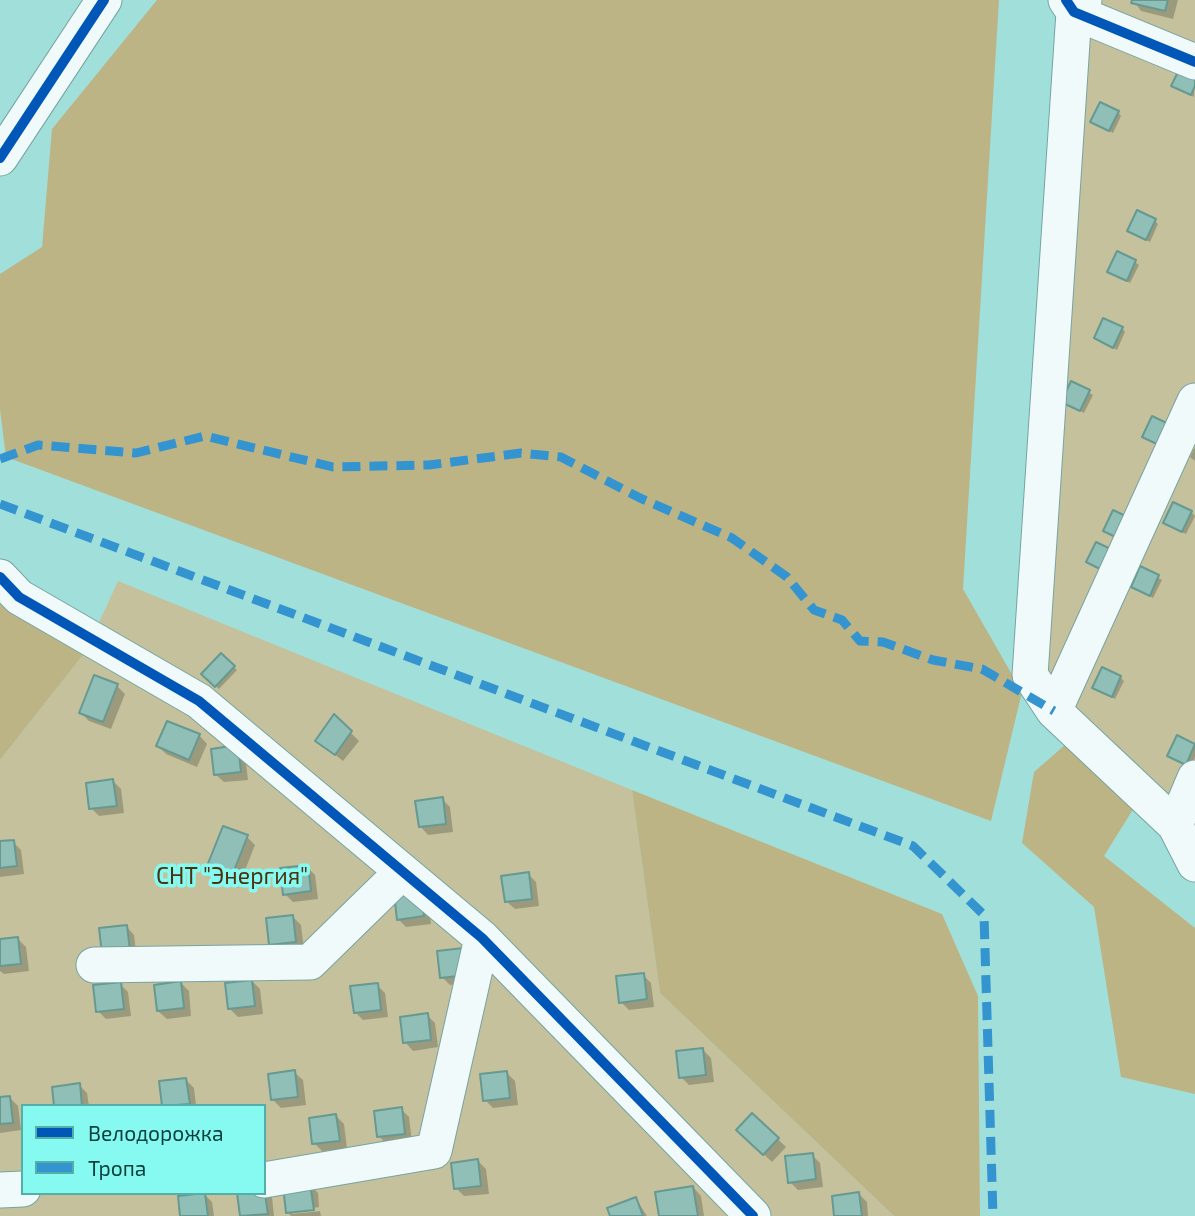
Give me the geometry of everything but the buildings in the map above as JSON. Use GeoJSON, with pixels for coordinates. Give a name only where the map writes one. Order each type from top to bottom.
{"type":"FeatureCollection","features":[{"type":"Feature","properties":{"kind":"street"},"geometry":{"type":"LineString","coordinates":[[0,158],[104,0]]}},
{"type":"Feature","properties":{"kind":"street"},"geometry":{"type":"LineString","coordinates":[[1195,62],[1075,4],[1030,675],[1054,710],[1175,825],[1195,864]]}},
{"type":"Feature","properties":{"kind":"street"},"geometry":{"type":"LineString","coordinates":[[1054,710],[1195,401]]}},
{"type":"Feature","properties":{"kind":"street"},"geometry":{"type":"LineString","coordinates":[[0,577],[19,597],[199,701],[482,939],[739,1212]]}},
{"type":"Feature","properties":{"kind":"street"},"geometry":{"type":"LineString","coordinates":[[1175,825],[1195,778]]}},
{"type":"Feature","properties":{"kind":"street"},"geometry":{"type":"LineString","coordinates":[[94,965],[310,962],[401,873]]}},
{"type":"Feature","properties":{"kind":"street"},"geometry":{"type":"LineString","coordinates":[[266,1180],[434,1151],[482,939]]}},
{"type":"Feature","properties":{"kind":"street"},"geometry":{"type":"LineString","coordinates":[[0,1189],[21,1189]]}},
{"type":"Feature","properties":{"kind":"green space"},"geometry":{"type":"Polygon","coordinates":[[[1066,0],[1195,0],[1195,864],[1030,675],[1066,0]]]}},
{"type":"Feature","properties":{"kind":"green space","name":"СНТ \"Энергия\""},"geometry":{"type":"Polygon","coordinates":[[[118,581],[632,790],[660,993],[894,1216],[0,1216],[0,760],[86,651],[118,581]]]}},
{"type":"Feature","properties":{"kind":"shaded area"},"geometry":{"type":"Polygon","coordinates":[[[157,0],[999,0],[963,589],[1022,692],[991,821],[6,457],[0,410],[0,274],[42,247],[52,129],[157,0]]]}},
{"type":"Feature","properties":{"kind":"shaded area"},"geometry":{"type":"Polygon","coordinates":[[[0,598],[86,651],[0,760],[0,598]]]}},
{"type":"Feature","properties":{"kind":"shaded area"},"geometry":{"type":"Polygon","coordinates":[[[1066,744],[1137,803],[1104,856],[1195,928],[1195,1094],[1121,1077],[1094,907],[1022,843],[1034,772],[1066,744]]]}},
{"type":"Feature","properties":{"kind":"shaded area"},"geometry":{"type":"Polygon","coordinates":[[[632,790],[942,914],[978,996],[980,1216],[894,1216],[660,993],[632,790]]]}},
{"type":"Feature","properties":{"kind":"marked path"},"geometry":{"type":"LineString","coordinates":[[0,459],[38,445],[136,453],[205,436],[333,467],[429,465],[521,453],[561,457],[640,498],[732,538],[787,577],[814,610],[842,620],[860,641],[883,642],[933,660],[982,669],[1054,711]]}},
{"type":"Feature","properties":{"kind":"marked path"},"geometry":{"type":"LineString","coordinates":[[0,504],[913,846],[984,915],[993,1216]]}},
{"type":"Feature","properties":{"kind":"cycle path"},"geometry":{"type":"LineString","coordinates":[[0,158],[104,0]]}},
{"type":"Feature","properties":{"kind":"cycle path"},"geometry":{"type":"LineString","coordinates":[[1066,0],[1074,12],[1195,62]]}},
{"type":"Feature","properties":{"kind":"cycle path"},"geometry":{"type":"LineString","coordinates":[[0,577],[19,597],[199,701],[482,938],[753,1216]]}}]}
